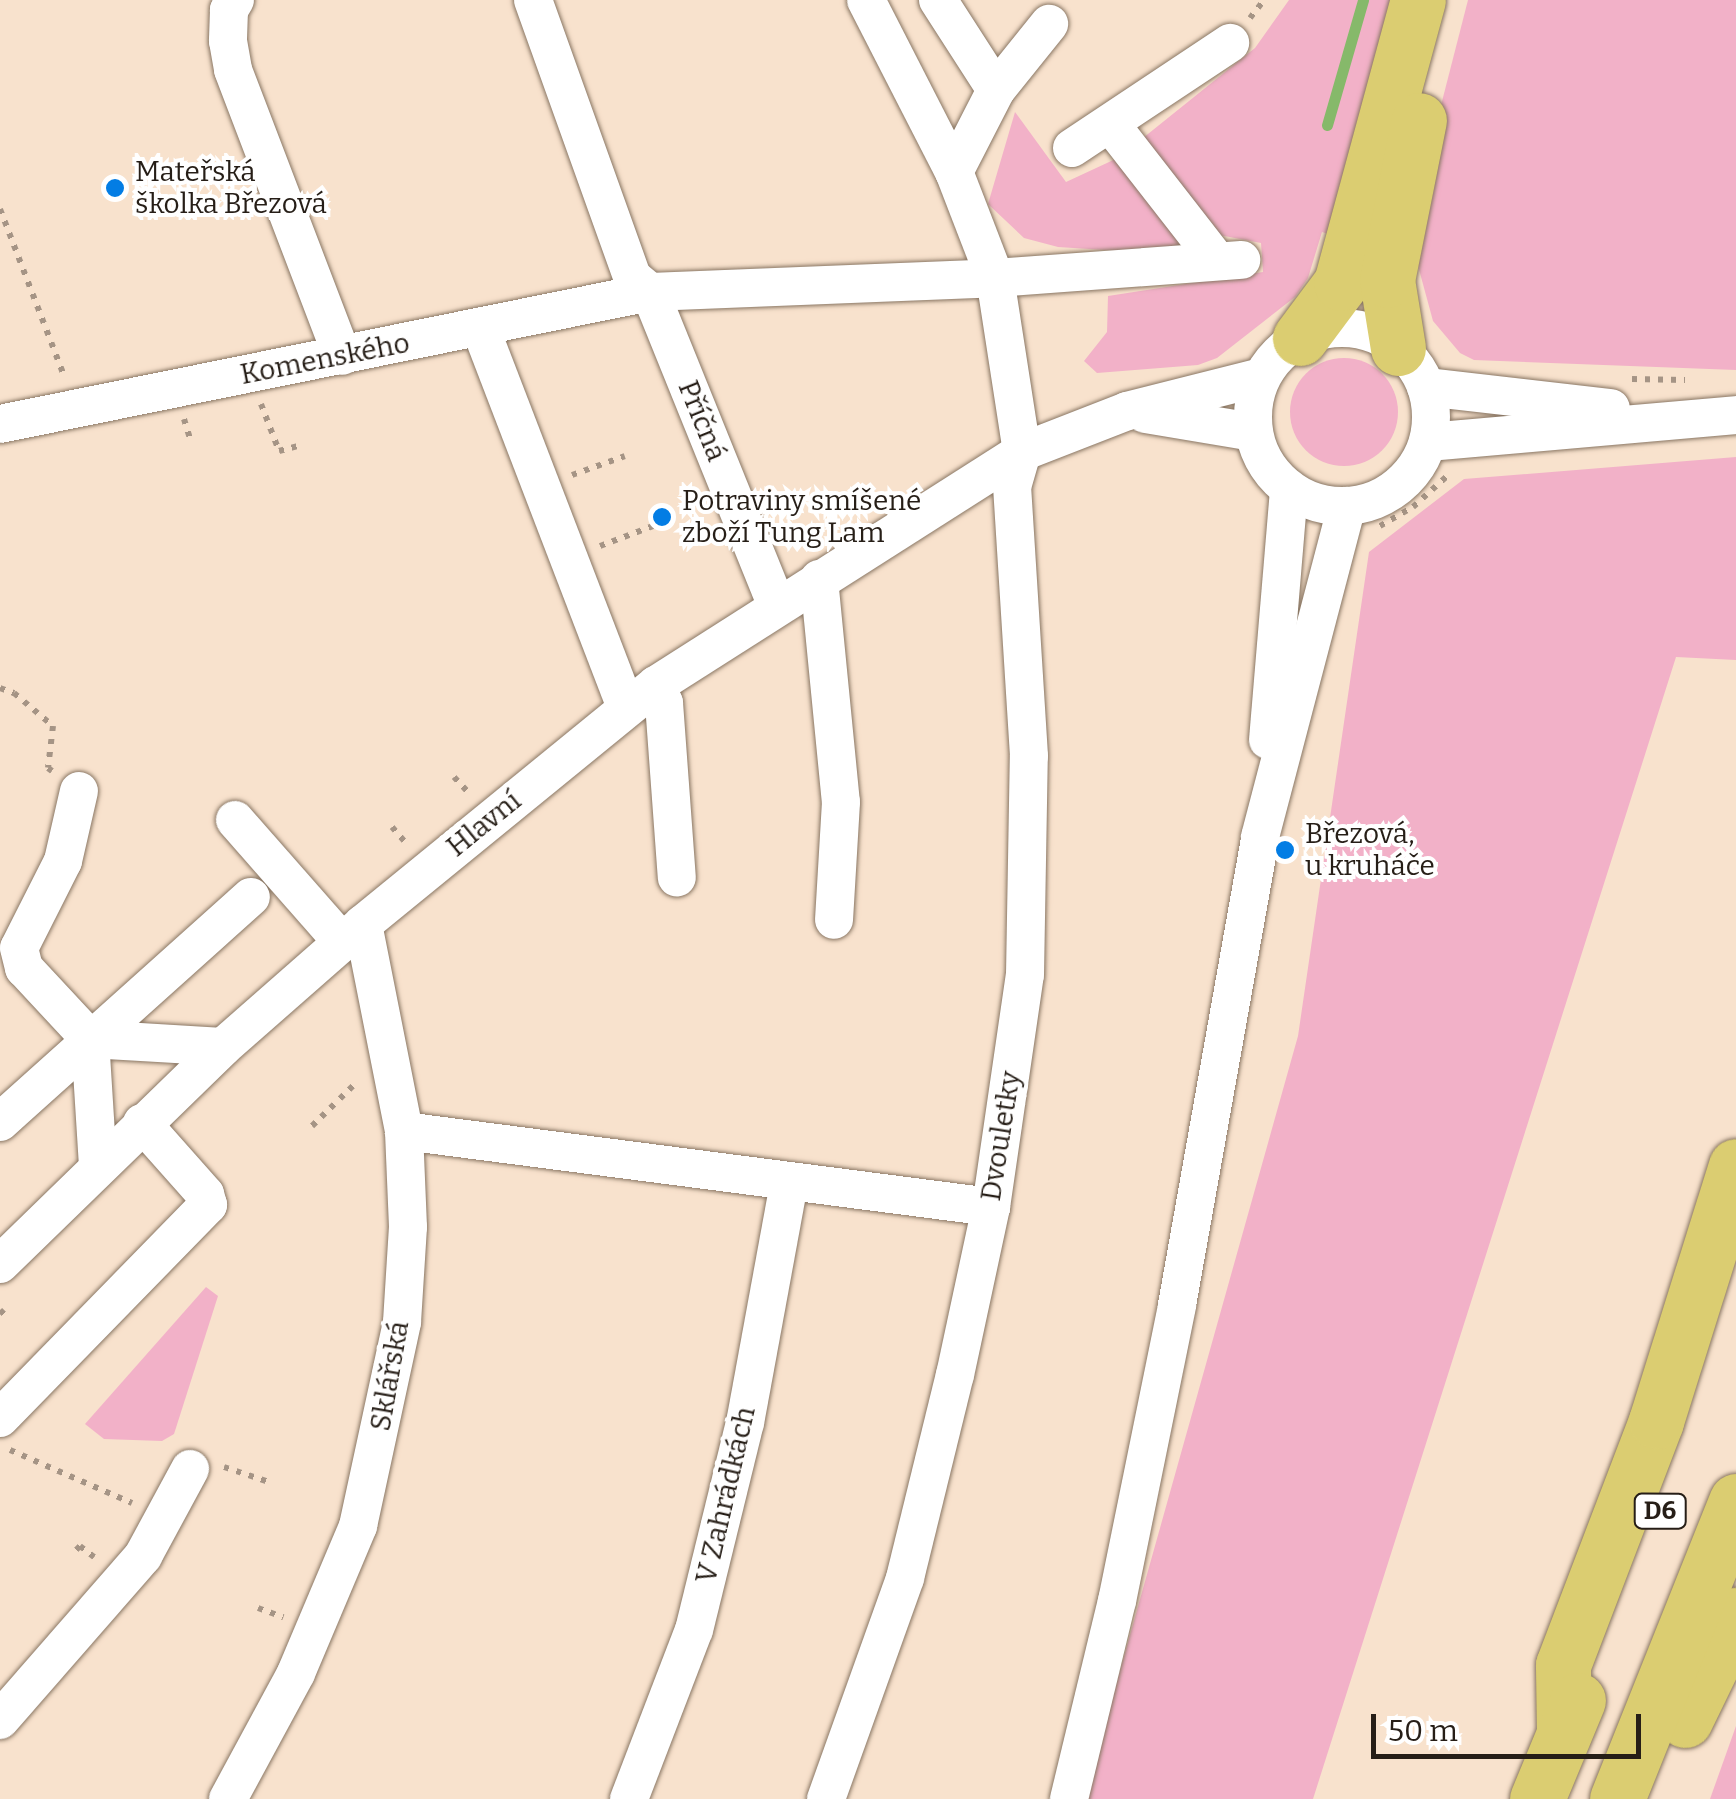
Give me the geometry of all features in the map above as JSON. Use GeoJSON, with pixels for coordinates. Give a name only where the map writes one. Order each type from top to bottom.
{"type":"FeatureCollection","features":[{"type":"Feature","properties":{"kind":"highway"},"geometry":{"type":"LineString","coordinates":[[1300,338],[1340,283],[1418,0]]}},
{"type":"Feature","properties":{"kind":"highway"},"geometry":{"type":"LineString","coordinates":[[1412,367],[1387,280],[1435,32],[1445,0]]}},
{"type":"Feature","properties":{"kind":"highway"},"geometry":{"type":"LineString","coordinates":[[1564,1732],[1563,1665],[1656,1422],[1736,1166]]}},
{"type":"Feature","properties":{"kind":"highway","name":"D6"},"geometry":{"type":"LineString","coordinates":[[1537,1799],[1652,1533],[1736,1281]]}},
{"type":"Feature","properties":{"kind":"highway","name":"D6"},"geometry":{"type":"LineString","coordinates":[[1617,1799],[1736,1501]]}},
{"type":"Feature","properties":{"kind":"highway"},"geometry":{"type":"LineString","coordinates":[[1646,1799],[1736,1615]]}},
{"type":"Feature","properties":{"kind":"street"},"geometry":{"type":"LineString","coordinates":[[236,0],[229,10],[228,26],[232,70],[342,356]]}},
{"type":"Feature","properties":{"kind":"street"},"geometry":{"type":"LineString","coordinates":[[533,0],[632,277],[650,292]]}},
{"type":"Feature","properties":{"kind":"street"},"geometry":{"type":"LineString","coordinates":[[866,0],[954,172],[994,278],[1022,452],[1128,411],[1262,377]]}},
{"type":"Feature","properties":{"kind":"street"},"geometry":{"type":"LineString","coordinates":[[938,0],[996,90]]}},
{"type":"Feature","properties":{"kind":"street"},"geometry":{"type":"LineString","coordinates":[[954,172],[996,90],[1048,24]]}},
{"type":"Feature","properties":{"kind":"street"},"geometry":{"type":"LineString","coordinates":[[1072,148],[1112,126],[1230,42]]}},
{"type":"Feature","properties":{"kind":"street","name":"Komenského"},"geometry":{"type":"LineString","coordinates":[[0,424],[650,292],[994,278],[1229,260],[1112,126]]}},
{"type":"Feature","properties":{"kind":"street","name":"Příčná"},"geometry":{"type":"LineString","coordinates":[[650,292],[777,606]]}},
{"type":"Feature","properties":{"kind":"street"},"geometry":{"type":"LineString","coordinates":[[480,327],[641,696],[664,703],[677,878]]}},
{"type":"Feature","properties":{"kind":"street"},"geometry":{"type":"LineString","coordinates":[[1260,837],[1359,520],[1419,462],[1428,442],[1431,414],[1412,367],[1376,334],[1351,328],[1325,329],[1300,338],[1278,354],[1262,377],[1253,404],[1254,432],[1266,464],[1289,489],[1359,520]]}},
{"type":"Feature","properties":{"kind":"street"},"geometry":{"type":"LineString","coordinates":[[1412,367],[1683,417]]}},
{"type":"Feature","properties":{"kind":"street"},"geometry":{"type":"LineString","coordinates":[[1128,411],[1254,432]]}},
{"type":"Feature","properties":{"kind":"street"},"geometry":{"type":"LineString","coordinates":[[1428,442],[1736,415]]}},
{"type":"Feature","properties":{"kind":"street","name":"Hlavní"},"geometry":{"type":"LineString","coordinates":[[0,1264],[222,1047],[353,933],[641,696],[1022,452]]}},
{"type":"Feature","properties":{"kind":"street","name":"Dvouletky"},"geometry":{"type":"LineString","coordinates":[[826,1799],[905,1578],[991,1207],[1025,975],[1028,756],[1012,487],[1022,452]]}},
{"type":"Feature","properties":{"kind":"street"},"geometry":{"type":"LineString","coordinates":[[1069,1799],[1117,1600],[1177,1305],[1260,837],[1289,489]]}},
{"type":"Feature","properties":{"kind":"street"},"geometry":{"type":"LineString","coordinates":[[819,580],[841,802],[834,920]]}},
{"type":"Feature","properties":{"kind":"street"},"geometry":{"type":"LineString","coordinates":[[79,791],[64,861],[19,948],[24,968],[90,1039],[98,1166]]}},
{"type":"Feature","properties":{"kind":"street"},"geometry":{"type":"LineString","coordinates":[[236,820],[353,933]]}},
{"type":"Feature","properties":{"kind":"street"},"geometry":{"type":"LineString","coordinates":[[0,1122],[250,896]]}},
{"type":"Feature","properties":{"kind":"street","name":"Sklářská"},"geometry":{"type":"LineString","coordinates":[[228,1799],[296,1674],[358,1526],[402,1322],[408,1226],[404,1131],[353,933]]}},
{"type":"Feature","properties":{"kind":"street"},"geometry":{"type":"LineString","coordinates":[[90,1039],[222,1047]]}},
{"type":"Feature","properties":{"kind":"street"},"geometry":{"type":"LineString","coordinates":[[0,1418],[208,1205],[205,1194],[142,1124]]}},
{"type":"Feature","properties":{"kind":"street"},"geometry":{"type":"LineString","coordinates":[[404,1131],[991,1207]]}},
{"type":"Feature","properties":{"kind":"street","name":"V Zahrádkách"},"geometry":{"type":"LineString","coordinates":[[629,1799],[694,1630],[745,1423],[789,1182]]}},
{"type":"Feature","properties":{"kind":"street"},"geometry":{"type":"LineString","coordinates":[[0,1720],[144,1556],[190,1469]]}},
{"type":"Feature","properties":{"kind":"path"},"geometry":{"type":"LineString","coordinates":[[1,213],[71,395]]}},
{"type":"Feature","properties":{"kind":"path"},"geometry":{"type":"LineString","coordinates":[[257,393],[279,451],[298,446]]}},
{"type":"Feature","properties":{"kind":"path"},"geometry":{"type":"LineString","coordinates":[[557,480],[625,456]]}},
{"type":"Feature","properties":{"kind":"path"},"geometry":{"type":"LineString","coordinates":[[1359,520],[1413,507],[1458,465]]}},
{"type":"Feature","properties":{"kind":"path"},"geometry":{"type":"LineString","coordinates":[[584,552],[652,526]]}},
{"type":"Feature","properties":{"kind":"path"},"geometry":{"type":"LineString","coordinates":[[0,688],[14,694],[53,726],[48,768],[79,791]]}},
{"type":"Feature","properties":{"kind":"path"},"geometry":{"type":"LineString","coordinates":[[312,1126],[360,1079]]}},
{"type":"Feature","properties":{"kind":"path"},"geometry":{"type":"LineString","coordinates":[[0,1310],[7,1317]]}},
{"type":"Feature","properties":{"kind":"path"},"geometry":{"type":"LineString","coordinates":[[0,1446],[167,1518]]}},
{"type":"Feature","properties":{"kind":"path"},"geometry":{"type":"LineString","coordinates":[[258,1608],[293,1621]]}},
{"type":"Feature","properties":{"kind":"shaded area"},"geometry":{"type":"Polygon","coordinates":[[[1289,0],[1402,0],[1337,237],[1322,232],[1308,278],[1295,297],[1217,358],[1198,365],[1097,373],[1084,361],[1107,332],[1108,296],[1263,272],[1261,243],[1214,234],[1138,142],[1255,48],[1289,0]]]}},
{"type":"Feature","properties":{"kind":"shaded area"},"geometry":{"type":"Polygon","coordinates":[[[1468,0],[1736,0],[1736,370],[1474,360],[1460,353],[1433,321],[1414,251],[1418,195],[1468,0]]]}},
{"type":"Feature","properties":{"kind":"shaded area"},"geometry":{"type":"Polygon","coordinates":[[[1015,112],[1066,182],[1122,156],[1182,245],[1167,254],[1058,247],[1024,238],[988,204],[1015,112]]]}},
{"type":"Feature","properties":{"kind":"shaded area"},"geometry":{"type":"Polygon","coordinates":[[[1344,358],[1365,362],[1382,374],[1394,391],[1398,412],[1394,433],[1382,450],[1365,462],[1344,466],[1323,462],[1306,450],[1294,433],[1290,412],[1294,391],[1306,374],[1323,362],[1344,358]]]}},
{"type":"Feature","properties":{"kind":"shaded area"},"geometry":{"type":"Polygon","coordinates":[[[1736,457],[1736,660],[1676,657],[1313,1799],[1084,1799],[1298,1036],[1369,552],[1464,479],[1736,457]]]}},
{"type":"Feature","properties":{"kind":"shaded area"},"geometry":{"type":"Polygon","coordinates":[[[206,1287],[218,1296],[174,1434],[162,1441],[104,1439],[85,1424],[206,1287]]]}},
{"type":"Feature","properties":{"kind":"shaded area"},"geometry":{"type":"Polygon","coordinates":[[[1736,1726],[1736,1799],[1710,1799],[1736,1726]]]}},
{"type":"Feature","properties":{"kind":"waterway"},"geometry":{"type":"LineString","coordinates":[[1327,125],[1363,0]]}},
{"type":"Feature","properties":{"kind":"place","name":"Mateřská školka Březová"},"geometry":{"type":"Point","coordinates":[115,188]}},
{"type":"Feature","properties":{"kind":"place","name":"Potraviny smíšené zboží Tung Lam"},"geometry":{"type":"Point","coordinates":[662,517]}},
{"type":"Feature","properties":{"kind":"place","name":"Březová, u kruháče"},"geometry":{"type":"Point","coordinates":[1285,850]}}]}
